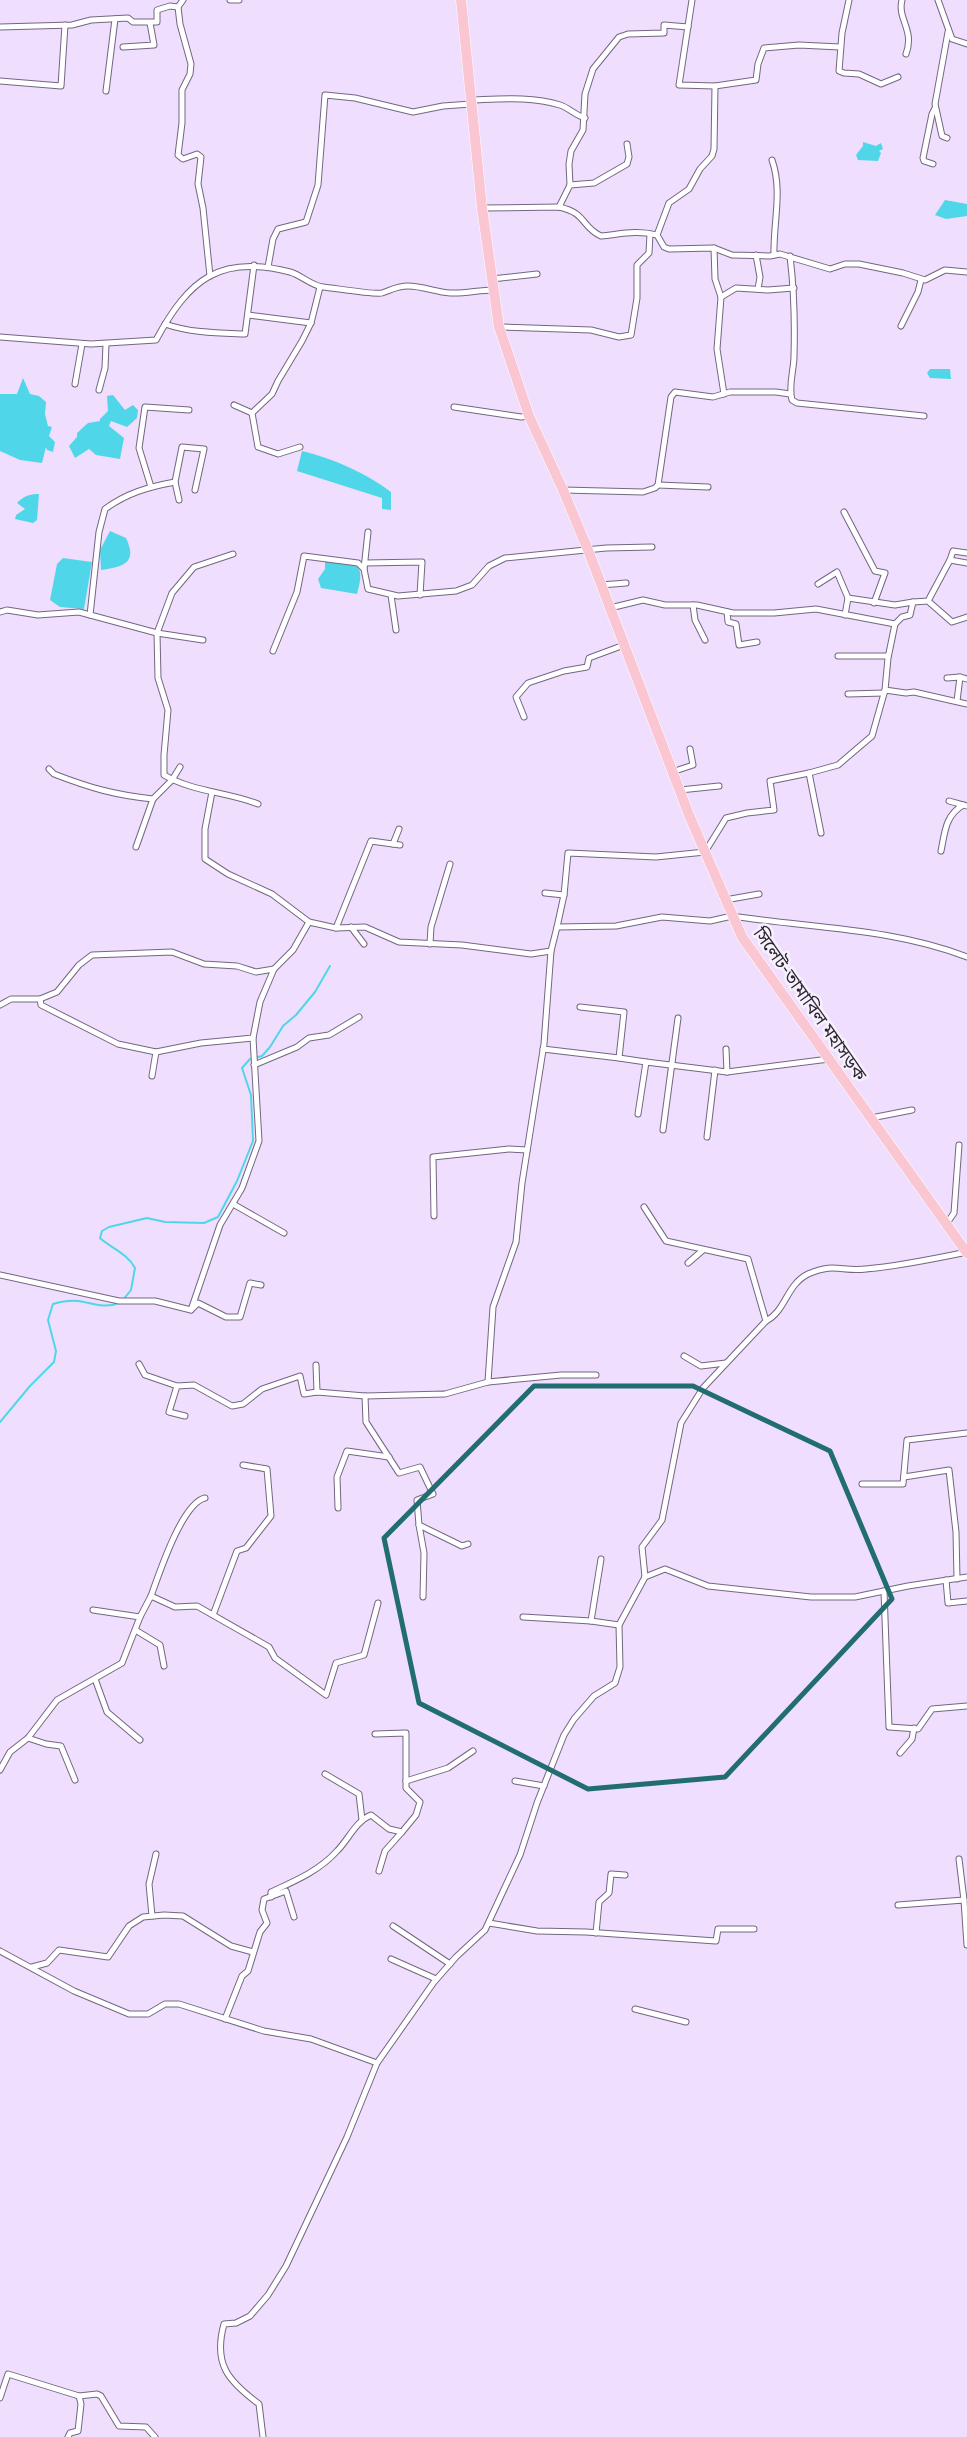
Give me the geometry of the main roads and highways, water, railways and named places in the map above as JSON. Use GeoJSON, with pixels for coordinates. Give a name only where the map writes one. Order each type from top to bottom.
{"type":"FeatureCollection","features":[{"type":"Feature","properties":{"kind":"highway","name":"সিলেট-তামাবিল মহাসড়ক"},"geometry":{"type":"LineString","coordinates":[[460,0],[482,208],[499,327],[529,416],[564,490],[705,852],[742,937],[967,1253]]}},
{"type":"Feature","properties":{"kind":"water"},"geometry":{"type":"Polygon","coordinates":[[[863,142],[876,146],[881,143],[883,149],[879,151],[881,153],[878,161],[858,160],[856,155],[863,142]]]}},
{"type":"Feature","properties":{"kind":"water"},"geometry":{"type":"Polygon","coordinates":[[[945,200],[967,204],[967,216],[946,219],[935,215],[945,200]]]}},
{"type":"Feature","properties":{"kind":"water"},"geometry":{"type":"Polygon","coordinates":[[[930,369],[950,369],[951,379],[930,378],[927,373],[930,369]]]}},
{"type":"Feature","properties":{"kind":"water"},"geometry":{"type":"Polygon","coordinates":[[[23,378],[30,394],[39,396],[46,402],[45,414],[48,426],[52,427],[49,436],[55,442],[53,452],[46,447],[42,463],[20,460],[0,451],[0,394],[17,394],[23,378]]]}},
{"type":"Feature","properties":{"kind":"water"},"geometry":{"type":"Polygon","coordinates":[[[113,395],[125,410],[133,405],[138,410],[137,418],[127,427],[111,421],[109,426],[124,438],[120,459],[96,455],[89,449],[75,458],[69,446],[77,433],[88,423],[100,421],[108,411],[107,396],[113,395]]]}},
{"type":"Feature","properties":{"kind":"water"},"geometry":{"type":"Polygon","coordinates":[[[302,451],[348,467],[381,485],[391,492],[391,510],[382,509],[382,498],[297,471],[302,451]]]}},
{"type":"Feature","properties":{"kind":"water"},"geometry":{"type":"Polygon","coordinates":[[[39,494],[37,520],[33,523],[15,519],[16,515],[25,509],[17,503],[27,496],[39,494]]]}},
{"type":"Feature","properties":{"kind":"water"},"geometry":{"type":"Polygon","coordinates":[[[110,531],[126,538],[129,558],[122,565],[101,570],[100,550],[110,531]]]}},
{"type":"Feature","properties":{"kind":"water"},"geometry":{"type":"Polygon","coordinates":[[[63,558],[92,562],[84,609],[60,607],[50,600],[57,564],[63,558]]]}},
{"type":"Feature","properties":{"kind":"water"},"geometry":{"type":"Polygon","coordinates":[[[325,561],[351,564],[359,569],[360,583],[357,594],[321,588],[318,579],[325,569],[325,561]]]}},
{"type":"Feature","properties":{"kind":"waterway"},"geometry":{"type":"LineString","coordinates":[[123,1300],[131,1290],[135,1268],[124,1255],[100,1238],[102,1231],[147,1218],[165,1222],[204,1223],[218,1217],[237,1181],[253,1141],[251,1095],[242,1068],[250,1059],[262,1056],[270,1047],[283,1026],[315,992],[330,966]]}},
{"type":"Feature","properties":{"kind":"waterway"},"geometry":{"type":"LineString","coordinates":[[0,1422],[54,1362],[56,1351],[48,1320],[53,1304],[78,1301],[103,1306],[119,1303]]}}]}
